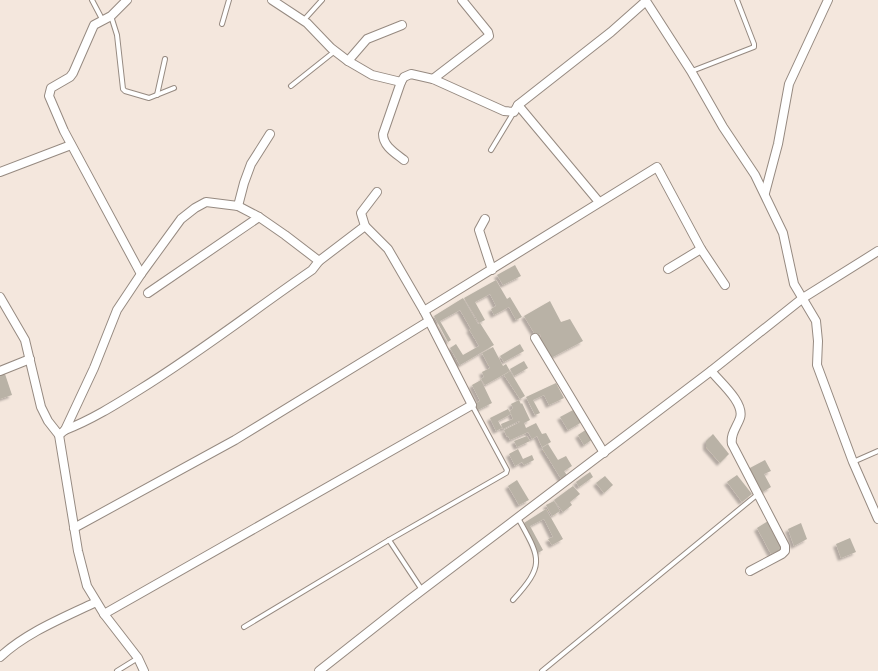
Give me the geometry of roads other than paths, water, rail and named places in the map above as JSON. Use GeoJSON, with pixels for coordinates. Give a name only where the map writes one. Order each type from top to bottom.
{"type":"FeatureCollection","features":[{"type":"Feature","properties":{"kind":"street"},"geometry":{"type":"LineString","coordinates":[[127,0],[111,16],[102,19],[94,25],[70,77],[55,85],[49,92],[49,96],[71,145],[140,274]]}},
{"type":"Feature","properties":{"kind":"street"},"geometry":{"type":"LineString","coordinates":[[272,0],[304,21],[348,61],[372,75],[401,82]]}},
{"type":"Feature","properties":{"kind":"street"},"geometry":{"type":"LineString","coordinates":[[433,79],[488,36],[488,32],[462,0]]}},
{"type":"Feature","properties":{"kind":"street"},"geometry":{"type":"LineString","coordinates":[[404,160],[386,145],[383,139],[383,134],[404,78],[411,74],[433,79],[504,111],[516,109],[611,32],[646,0],[691,71],[723,127],[755,174],[784,233],[794,284],[816,321],[818,341],[816,365],[878,519]]}},
{"type":"Feature","properties":{"kind":"street"},"geometry":{"type":"LineString","coordinates":[[764,194],[778,144],[789,84],[828,0]]}},
{"type":"Feature","properties":{"kind":"street"},"geometry":{"type":"LineString","coordinates":[[348,61],[367,39],[402,25]]}},
{"type":"Feature","properties":{"kind":"street"},"geometry":{"type":"LineString","coordinates":[[516,109],[599,202]]}},
{"type":"Feature","properties":{"kind":"street"},"geometry":{"type":"LineString","coordinates":[[238,206],[251,164],[270,134]]}},
{"type":"Feature","properties":{"kind":"street"},"geometry":{"type":"LineString","coordinates":[[0,172],[71,145]]}},
{"type":"Feature","properties":{"kind":"street"},"geometry":{"type":"LineString","coordinates":[[424,310],[657,168],[701,248],[724,285]]}},
{"type":"Feature","properties":{"kind":"street"},"geometry":{"type":"LineString","coordinates":[[104,614],[472,405],[424,310],[388,248],[365,226],[360,213],[377,192]]}},
{"type":"Feature","properties":{"kind":"street"},"geometry":{"type":"LineString","coordinates":[[144,671],[138,658],[104,614],[87,586],[74,528],[62,432],[94,368],[117,310],[140,274],[188,213],[206,202],[238,206],[259,217],[319,261]]}},
{"type":"Feature","properties":{"kind":"street"},"geometry":{"type":"LineString","coordinates":[[148,293],[259,217]]}},
{"type":"Feature","properties":{"kind":"street"},"geometry":{"type":"LineString","coordinates":[[485,219],[479,230],[492,270]]}},
{"type":"Feature","properties":{"kind":"street"},"geometry":{"type":"LineString","coordinates":[[62,432],[108,409],[178,366],[312,270],[319,261],[365,226]]}},
{"type":"Feature","properties":{"kind":"street"},"geometry":{"type":"LineString","coordinates":[[668,269],[701,248]]}},
{"type":"Feature","properties":{"kind":"street"},"geometry":{"type":"LineString","coordinates":[[319,671],[422,590],[711,371],[803,298],[878,251]]}},
{"type":"Feature","properties":{"kind":"street"},"geometry":{"type":"LineString","coordinates":[[0,297],[21,332],[30,359],[41,407],[48,421],[62,432]]}},
{"type":"Feature","properties":{"kind":"street"},"geometry":{"type":"LineString","coordinates":[[74,528],[235,440],[429,322]]}},
{"type":"Feature","properties":{"kind":"street"},"geometry":{"type":"LineString","coordinates":[[535,338],[604,453]]}},
{"type":"Feature","properties":{"kind":"street"},"geometry":{"type":"LineString","coordinates":[[0,371],[30,359]]}},
{"type":"Feature","properties":{"kind":"street"},"geometry":{"type":"LineString","coordinates":[[711,371],[739,404],[741,415],[731,437],[732,444],[785,546],[785,551],[750,571]]}},
{"type":"Feature","properties":{"kind":"street"},"geometry":{"type":"LineString","coordinates":[[0,657],[47,626],[96,602]]}},
{"type":"Feature","properties":{"kind":"lane"},"geometry":{"type":"LineString","coordinates":[[92,0],[102,19]]}},
{"type":"Feature","properties":{"kind":"lane"},"geometry":{"type":"LineString","coordinates":[[222,24],[229,0]]}},
{"type":"Feature","properties":{"kind":"lane"},"geometry":{"type":"LineString","coordinates":[[304,21],[322,0]]}},
{"type":"Feature","properties":{"kind":"lane"},"geometry":{"type":"LineString","coordinates":[[691,71],[754,47],[737,0]]}},
{"type":"Feature","properties":{"kind":"lane"},"geometry":{"type":"LineString","coordinates":[[111,16],[116,35],[123,89],[149,98],[174,88]]}},
{"type":"Feature","properties":{"kind":"lane"},"geometry":{"type":"LineString","coordinates":[[291,86],[335,51]]}},
{"type":"Feature","properties":{"kind":"lane"},"geometry":{"type":"LineString","coordinates":[[157,95],[165,59]]}},
{"type":"Feature","properties":{"kind":"lane"},"geometry":{"type":"LineString","coordinates":[[491,150],[516,109]]}},
{"type":"Feature","properties":{"kind":"lane"},"geometry":{"type":"LineString","coordinates":[[244,627],[389,540],[506,473],[507,470],[472,405]]}},
{"type":"Feature","properties":{"kind":"lane"},"geometry":{"type":"LineString","coordinates":[[854,462],[878,451]]}},
{"type":"Feature","properties":{"kind":"lane"},"geometry":{"type":"LineString","coordinates":[[542,671],[758,494]]}},
{"type":"Feature","properties":{"kind":"lane"},"geometry":{"type":"LineString","coordinates":[[512,600],[529,582],[537,563],[534,549],[518,518]]}},
{"type":"Feature","properties":{"kind":"lane"},"geometry":{"type":"LineString","coordinates":[[389,540],[422,590]]}},
{"type":"Feature","properties":{"kind":"lane"},"geometry":{"type":"LineString","coordinates":[[117,671],[138,658]]}}]}
